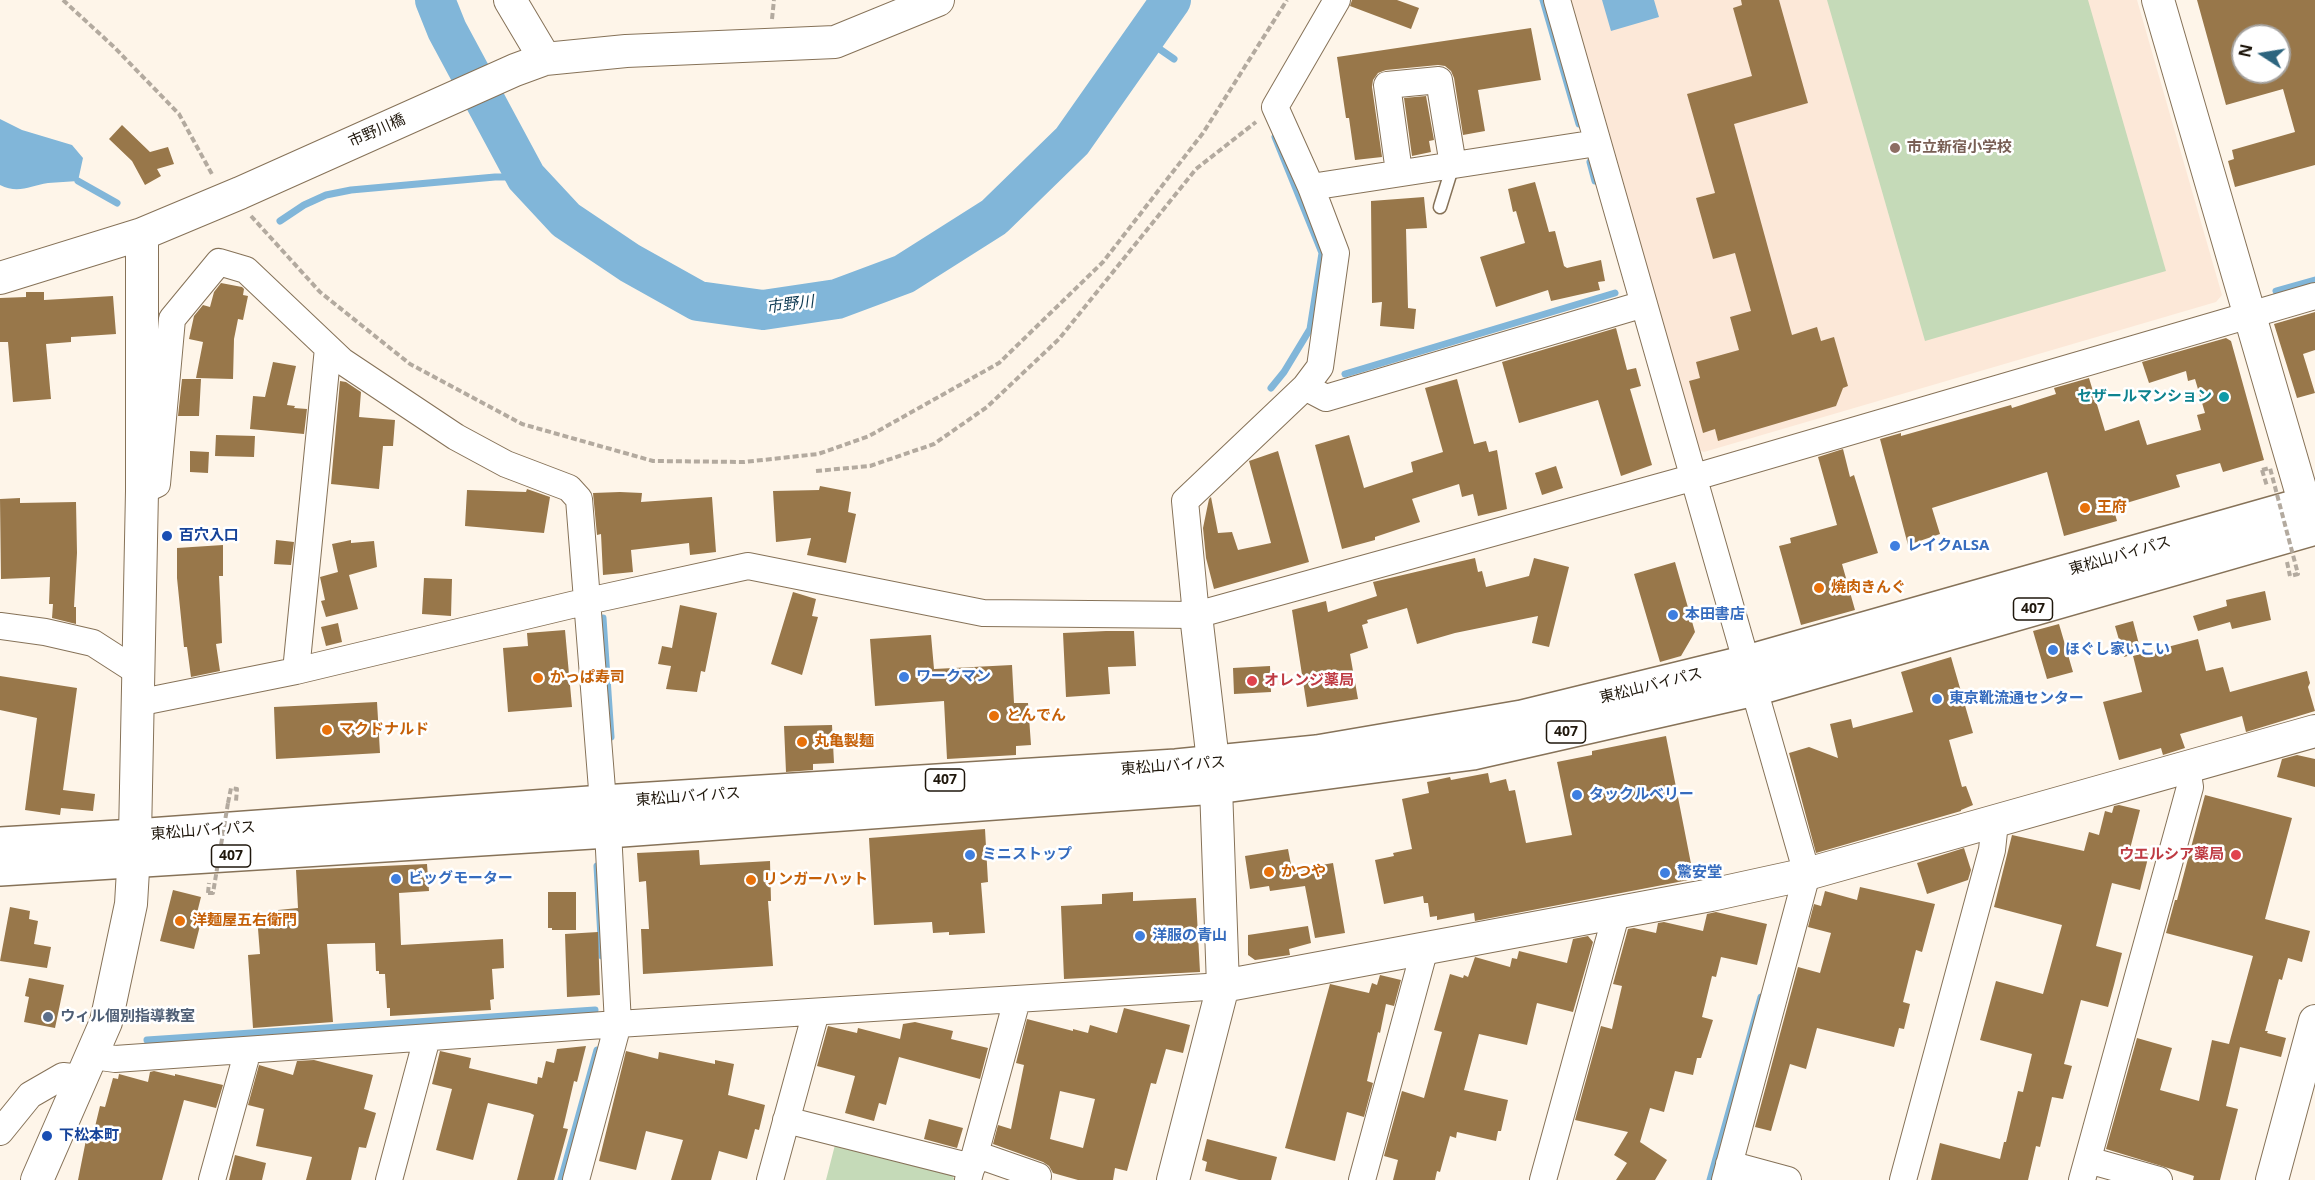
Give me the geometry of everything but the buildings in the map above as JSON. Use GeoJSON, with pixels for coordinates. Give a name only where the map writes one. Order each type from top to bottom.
{"type":"FeatureCollection","features":[{"type":"Feature","properties":{"kind":"highway","name":"東松山バイパス"},"geometry":{"type":"LineString","coordinates":[[0,869],[134,849],[1215,775],[1317,752],[1751,675],[2313,520]]}},
{"type":"Feature","properties":{"kind":"highway","name":"東松山バイパス"},"geometry":{"type":"LineString","coordinates":[[0,844],[134,849]]}},
{"type":"Feature","properties":{"kind":"street"},"geometry":{"type":"LineString","coordinates":[[510,0],[545,59]]}},
{"type":"Feature","properties":{"kind":"street","name":"市野川橋"},"geometry":{"type":"LineString","coordinates":[[0,278],[142,234],[236,195],[515,70],[545,59],[627,51],[836,42],[938,0]]}},
{"type":"Feature","properties":{"kind":"street"},"geometry":{"type":"LineString","coordinates":[[1173,1180],[1223,986],[1215,775],[1185,501],[1305,387],[1320,367],[1336,253],[1311,187],[1275,107],[1337,0]]}},
{"type":"Feature","properties":{"kind":"street"},"geometry":{"type":"LineString","coordinates":[[1557,0],[1807,874],[1727,1172],[1788,1180]]}},
{"type":"Feature","properties":{"kind":"street"},"geometry":{"type":"LineString","coordinates":[[2158,0],[2249,314],[2313,520]]}},
{"type":"Feature","properties":{"kind":"street"},"geometry":{"type":"LineString","coordinates":[[1399,172],[1387,85],[1439,80],[1453,165]]}},
{"type":"Feature","properties":{"kind":"street"},"geometry":{"type":"LineString","coordinates":[[1311,187],[1597,143]]}},
{"type":"Feature","properties":{"kind":"street"},"geometry":{"type":"LineString","coordinates":[[37,1180],[106,1022],[129,913],[134,849],[142,491],[142,234]]}},
{"type":"Feature","properties":{"kind":"street"},"geometry":{"type":"LineString","coordinates":[[142,491],[157,484],[172,319],[219,262],[246,270],[342,361],[456,437],[506,464],[569,488],[579,499],[606,816],[618,1024],[576,1180]]}},
{"type":"Feature","properties":{"kind":"street"},"geometry":{"type":"LineString","coordinates":[[137,704],[296,671],[588,601],[748,566],[983,612],[1196,615],[1695,477],[2315,296]]}},
{"type":"Feature","properties":{"kind":"street"},"geometry":{"type":"LineString","coordinates":[[1305,387],[1326,398],[1644,304]]}},
{"type":"Feature","properties":{"kind":"street"},"geometry":{"type":"LineString","coordinates":[[296,671],[328,348]]}},
{"type":"Feature","properties":{"kind":"street"},"geometry":{"type":"LineString","coordinates":[[0,626],[45,632],[93,643],[138,672]]}},
{"type":"Feature","properties":{"kind":"street"},"geometry":{"type":"LineString","coordinates":[[0,1132],[30,1095],[63,1076],[115,1059],[618,1024],[1223,986],[1711,895],[1807,874],[2315,731]]}},
{"type":"Feature","properties":{"kind":"street"},"geometry":{"type":"LineString","coordinates":[[2159,1180],[2085,1170],[2190,787],[2187,768]]}},
{"type":"Feature","properties":{"kind":"street"},"geometry":{"type":"LineString","coordinates":[[1903,1180],[1992,850],[1995,822]]}},
{"type":"Feature","properties":{"kind":"street"},"geometry":{"type":"LineString","coordinates":[[1543,1180],[1617,911]]}},
{"type":"Feature","properties":{"kind":"street"},"geometry":{"type":"LineString","coordinates":[[1362,1180],[1425,948]]}},
{"type":"Feature","properties":{"kind":"street"},"geometry":{"type":"LineString","coordinates":[[972,1167],[1017,1000]]}},
{"type":"Feature","properties":{"kind":"street"},"geometry":{"type":"LineString","coordinates":[[770,1180],[816,1012]]}},
{"type":"Feature","properties":{"kind":"street"},"geometry":{"type":"LineString","coordinates":[[2272,1180],[2315,1021]]}},
{"type":"Feature","properties":{"kind":"street"},"geometry":{"type":"LineString","coordinates":[[388,1180],[427,1038]]}},
{"type":"Feature","properties":{"kind":"street"},"geometry":{"type":"LineString","coordinates":[[212,1180],[248,1050]]}},
{"type":"Feature","properties":{"kind":"street"},"geometry":{"type":"LineString","coordinates":[[786,1120],[972,1167],[1038,1176],[1037,1180]]}},
{"type":"Feature","properties":{"kind":"lane"},"geometry":{"type":"LineString","coordinates":[[1440,207],[1453,165]]}},
{"type":"Feature","properties":{"kind":"path"},"geometry":{"type":"LineString","coordinates":[[63,0],[114,47],[179,114],[218,185],[236,195],[320,292],[410,364],[522,424],[653,461],[744,462],[818,454],[869,436],[999,363],[1103,262],[1203,133],[1287,0]]}},
{"type":"Feature","properties":{"kind":"path"},"geometry":{"type":"LineString","coordinates":[[816,471],[870,466],[934,444],[987,407],[1059,339],[1196,169],[1275,107]]}},
{"type":"Feature","properties":{"kind":"path"},"geometry":{"type":"LineString","coordinates":[[2262,470],[2270,468],[2298,574],[2290,576]]}},
{"type":"Feature","properties":{"kind":"path"},"geometry":{"type":"LineString","coordinates":[[208,892],[213,893],[231,788],[237,789],[235,806]]}},
{"type":"Feature","properties":{"kind":"shaded area","name":"市立新宿小学校"},"geometry":{"type":"Polygon","coordinates":[[[1567,0],[2137,0],[2222,295],[2216,302],[1704,452],[1698,450],[1567,0]]]}},
{"type":"Feature","properties":{"kind":"green space"},"geometry":{"type":"Polygon","coordinates":[[[1827,0],[2088,0],[2166,271],[1925,341],[1827,0]]]}},
{"type":"Feature","properties":{"kind":"green space"},"geometry":{"type":"Polygon","coordinates":[[[836,1141],[950,1172],[955,1180],[826,1180],[836,1141]]]}},
{"type":"Feature","properties":{"kind":"water"},"geometry":{"type":"Polygon","coordinates":[[[1602,0],[1654,0],[1659,17],[1611,31],[1602,0]]]}},
{"type":"Feature","properties":{"kind":"water"},"geometry":{"type":"Polygon","coordinates":[[[0,119],[22,130],[72,145],[83,158],[78,181],[48,183],[18,189],[0,185],[0,119]]]}},
{"type":"Feature","properties":{"kind":"waterway","name":"市野川"},"geometry":{"type":"LineString","coordinates":[[435,0],[447,30],[526,177],[566,220],[630,263],[698,301],[763,310],[837,299],[904,274],[994,217],[1072,141],[1171,0]]}},
{"type":"Feature","properties":{"kind":"waterway"},"geometry":{"type":"LineString","coordinates":[[1543,0],[1579,124]]}},
{"type":"Feature","properties":{"kind":"waterway"},"geometry":{"type":"LineString","coordinates":[[1145,39],[1174,59]]}},
{"type":"Feature","properties":{"kind":"waterway"},"geometry":{"type":"LineString","coordinates":[[1271,388],[1284,372],[1310,329],[1322,253],[1275,137]]}},
{"type":"Feature","properties":{"kind":"waterway"},"geometry":{"type":"LineString","coordinates":[[1590,162],[1595,181]]}},
{"type":"Feature","properties":{"kind":"waterway"},"geometry":{"type":"LineString","coordinates":[[280,221],[304,205],[326,195],[351,190],[495,177],[526,177]]}},
{"type":"Feature","properties":{"kind":"waterway"},"geometry":{"type":"LineString","coordinates":[[78,181],[117,203]]}},
{"type":"Feature","properties":{"kind":"waterway"},"geometry":{"type":"LineString","coordinates":[[2276,291],[2315,280]]}},
{"type":"Feature","properties":{"kind":"waterway"},"geometry":{"type":"LineString","coordinates":[[1345,374],[1615,293]]}},
{"type":"Feature","properties":{"kind":"waterway"},"geometry":{"type":"LineString","coordinates":[[603,618],[611,737]]}},
{"type":"Feature","properties":{"kind":"waterway"},"geometry":{"type":"LineString","coordinates":[[597,866],[602,956]]}},
{"type":"Feature","properties":{"kind":"waterway"},"geometry":{"type":"LineString","coordinates":[[1710,1180],[1761,997]]}},
{"type":"Feature","properties":{"kind":"waterway"},"geometry":{"type":"LineString","coordinates":[[147,1040],[595,1010]]}},
{"type":"Feature","properties":{"kind":"waterway"},"geometry":{"type":"LineString","coordinates":[[561,1180],[597,1050]]}},
{"type":"Feature","properties":{"kind":"place","name":"市立新宿小学校"},"geometry":{"type":"Point","coordinates":[1895,148]}},
{"type":"Feature","properties":{"kind":"place","name":"セザールマンション"},"geometry":{"type":"Point","coordinates":[2224,397]}},
{"type":"Feature","properties":{"kind":"place","name":"王府"},"geometry":{"type":"Point","coordinates":[2085,508]}},
{"type":"Feature","properties":{"kind":"place","name":"百穴入口"},"geometry":{"type":"Point","coordinates":[167,536]}},
{"type":"Feature","properties":{"kind":"place","name":"レイクALSA"},"geometry":{"type":"Point","coordinates":[1895,546]}},
{"type":"Feature","properties":{"kind":"place","name":"焼肉きんぐ"},"geometry":{"type":"Point","coordinates":[1819,588]}},
{"type":"Feature","properties":{"kind":"place","name":"本田書店"},"geometry":{"type":"Point","coordinates":[1673,615]}},
{"type":"Feature","properties":{"kind":"place","name":"ほぐし家いこい"},"geometry":{"type":"Point","coordinates":[2053,650]}},
{"type":"Feature","properties":{"kind":"place","name":"ワークマン"},"geometry":{"type":"Point","coordinates":[904,677]}},
{"type":"Feature","properties":{"kind":"place","name":"かっぱ寿司"},"geometry":{"type":"Point","coordinates":[538,678]}},
{"type":"Feature","properties":{"kind":"place","name":"オレンジ薬局"},"geometry":{"type":"Point","coordinates":[1252,681]}},
{"type":"Feature","properties":{"kind":"place","name":"東京靴流通センター"},"geometry":{"type":"Point","coordinates":[1937,699]}},
{"type":"Feature","properties":{"kind":"place","name":"とんでん"},"geometry":{"type":"Point","coordinates":[994,716]}},
{"type":"Feature","properties":{"kind":"place","name":"マクドナルド"},"geometry":{"type":"Point","coordinates":[327,730]}},
{"type":"Feature","properties":{"kind":"place","name":"丸亀製麺"},"geometry":{"type":"Point","coordinates":[802,742]}},
{"type":"Feature","properties":{"kind":"place","name":"タックルベリー"},"geometry":{"type":"Point","coordinates":[1577,795]}},
{"type":"Feature","properties":{"kind":"place","name":"ミニストップ"},"geometry":{"type":"Point","coordinates":[970,855]}},
{"type":"Feature","properties":{"kind":"place","name":"ウエルシア薬局"},"geometry":{"type":"Point","coordinates":[2236,855]}},
{"type":"Feature","properties":{"kind":"place","name":"かつや"},"geometry":{"type":"Point","coordinates":[1269,872]}},
{"type":"Feature","properties":{"kind":"place","name":"驚安堂"},"geometry":{"type":"Point","coordinates":[1665,873]}},
{"type":"Feature","properties":{"kind":"place","name":"ビッグモーター"},"geometry":{"type":"Point","coordinates":[396,879]}},
{"type":"Feature","properties":{"kind":"place","name":"リンガーハット"},"geometry":{"type":"Point","coordinates":[751,880]}},
{"type":"Feature","properties":{"kind":"place","name":"洋麺屋五右衛門"},"geometry":{"type":"Point","coordinates":[180,921]}},
{"type":"Feature","properties":{"kind":"place","name":"洋服の青山"},"geometry":{"type":"Point","coordinates":[1140,936]}},
{"type":"Feature","properties":{"kind":"place","name":"ウィル個別指導教室"},"geometry":{"type":"Point","coordinates":[48,1017]}},
{"type":"Feature","properties":{"kind":"place","name":"下松本町"},"geometry":{"type":"Point","coordinates":[47,1136]}}]}
